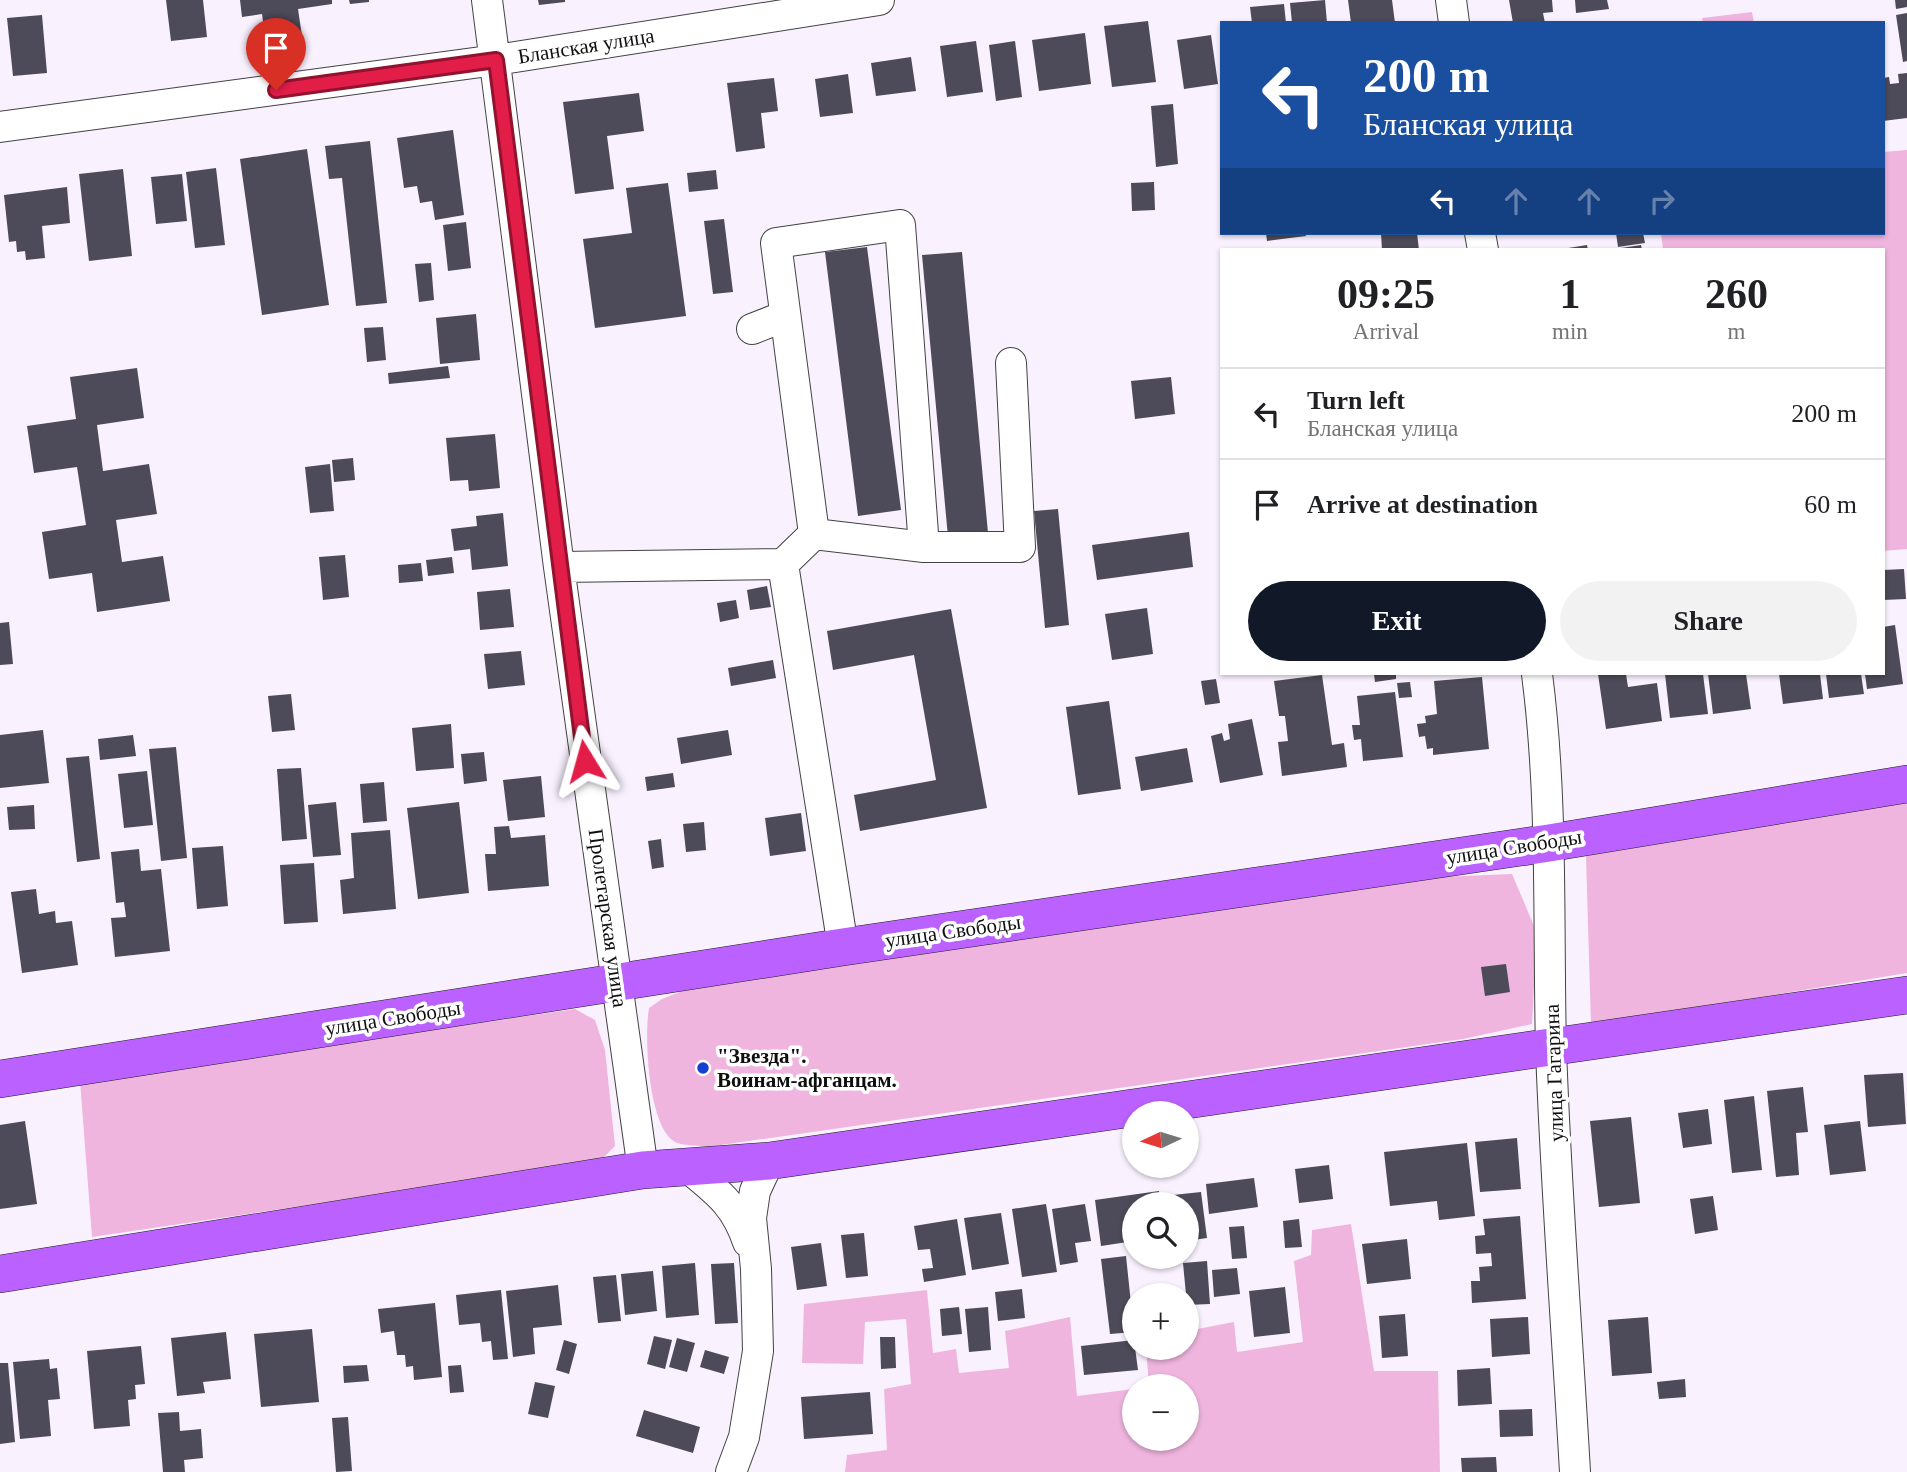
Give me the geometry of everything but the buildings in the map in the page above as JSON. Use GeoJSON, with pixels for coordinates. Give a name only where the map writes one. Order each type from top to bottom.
{"type":"FeatureCollection","features":[{"type":"Feature","properties":{"kind":"main road","name":"улица Свободы"},"geometry":{"type":"LineString","coordinates":[[0,1079],[843,947],[1549,842],[1907,784]]}},
{"type":"Feature","properties":{"kind":"main road"},"geometry":{"type":"LineString","coordinates":[[0,1274],[643,1170],[769,1161],[1907,995]]}},
{"type":"Feature","properties":{"kind":"street","name":"Пролетарская улица"},"geometry":{"type":"LineString","coordinates":[[487,0],[559,567],[643,1170]]}},
{"type":"Feature","properties":{"kind":"street","name":"Бланская улица"},"geometry":{"type":"LineString","coordinates":[[0,127],[496,60],[879,0]]}},
{"type":"Feature","properties":{"kind":"street"},"geometry":{"type":"LineString","coordinates":[[1451,0],[1454,21]]}},
{"type":"Feature","properties":{"kind":"street"},"geometry":{"type":"LineString","coordinates":[[814,534],[776,243],[900,225],[924,547]]}},
{"type":"Feature","properties":{"kind":"street"},"geometry":{"type":"LineString","coordinates":[[751,329],[785,316]]}},
{"type":"Feature","properties":{"kind":"street"},"geometry":{"type":"LineString","coordinates":[[814,534],[924,547],[1020,547],[1011,363]]}},
{"type":"Feature","properties":{"kind":"street"},"geometry":{"type":"LineString","coordinates":[[559,567],[783,564],[814,534]]}},
{"type":"Feature","properties":{"kind":"street"},"geometry":{"type":"LineString","coordinates":[[783,564],[843,947]]}},
{"type":"Feature","properties":{"kind":"street","name":"улица Гагарина"},"geometry":{"type":"LineString","coordinates":[[1537,675],[1543,723],[1549,842],[1551,1049],[1575,1472]]}},
{"type":"Feature","properties":{"kind":"street"},"geometry":{"type":"LineString","coordinates":[[731,1472],[744,1437],[758,1350],[756,1269],[751,1218],[755,1191],[769,1161]]}},
{"type":"Feature","properties":{"kind":"street"},"geometry":{"type":"LineString","coordinates":[[686,1166],[723,1196],[740,1217],[756,1269]]}},
{"type":"Feature","properties":{"kind":"shaded area"},"geometry":{"type":"Polygon","coordinates":[[[1752,12],[1754,21],[1703,21],[1702,18],[1752,12]]]}},
{"type":"Feature","properties":{"kind":"shaded area"},"geometry":{"type":"Polygon","coordinates":[[[1907,150],[1907,549],[1885,551],[1885,248],[1663,248],[1661,235],[1885,235],[1885,152],[1907,150]]]}},
{"type":"Feature","properties":{"kind":"shaded area"},"geometry":{"type":"Polygon","coordinates":[[[1907,802],[1907,973],[1591,1025],[1586,856],[1907,802]]]}},
{"type":"Feature","properties":{"kind":"shaded area"},"geometry":{"type":"Polygon","coordinates":[[[1512,874],[1537,933],[1532,1024],[1463,1039],[707,1147],[675,1142],[666,1133],[659,1119],[648,1059],[649,1008],[662,999],[687,989],[1439,877],[1512,874]]]}},
{"type":"Feature","properties":{"kind":"shaded area"},"geometry":{"type":"Polygon","coordinates":[[[575,1009],[595,1020],[605,1050],[615,1146],[599,1162],[92,1237],[80,1081],[575,1009]]]}},
{"type":"Feature","properties":{"kind":"shaded area"},"geometry":{"type":"Polygon","coordinates":[[[1351,1224],[1374,1371],[1438,1371],[1440,1472],[845,1472],[847,1455],[887,1450],[884,1389],[911,1384],[906,1319],[865,1322],[863,1364],[802,1363],[804,1304],[927,1290],[933,1353],[956,1349],[959,1373],[1009,1368],[1005,1331],[1070,1317],[1077,1396],[1122,1390],[1122,1451],[1199,1451],[1199,1374],[1148,1374],[1147,1360],[1199,1360],[1199,1329],[1234,1322],[1237,1352],[1303,1342],[1294,1261],[1311,1255],[1312,1230],[1351,1224]]]}},
{"type":"Feature","properties":{"kind":"place","name":"\"Звезда\". Воинам-афганцам."},"geometry":{"type":"Point","coordinates":[703,1068]}},
{"type":"Feature","properties":{"kind":"route"},"geometry":{"type":"LineString","coordinates":[[276,90],[496,60],[585,761]]}}]}
